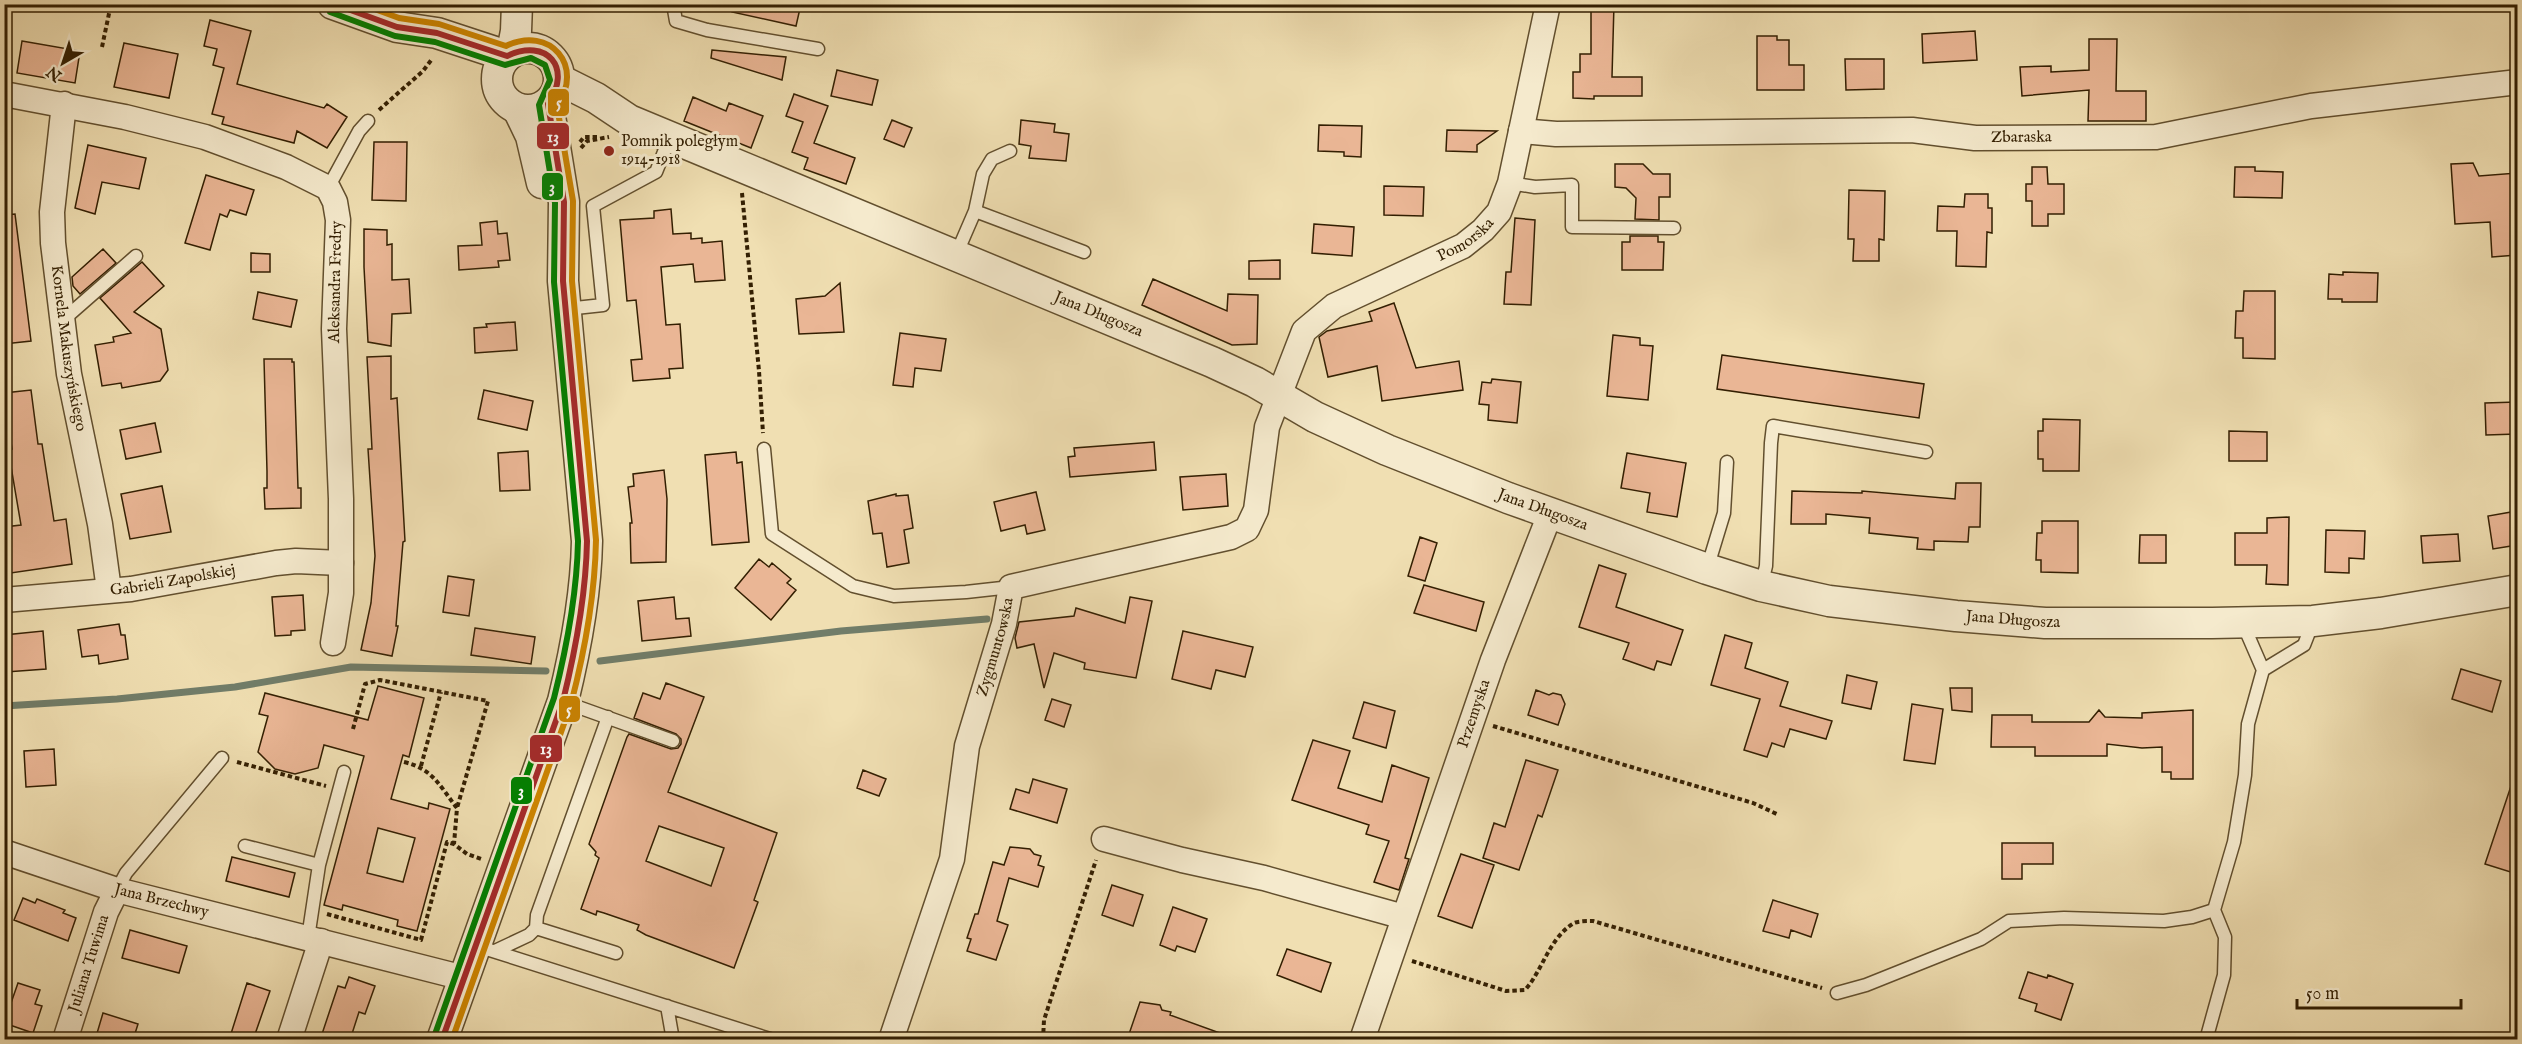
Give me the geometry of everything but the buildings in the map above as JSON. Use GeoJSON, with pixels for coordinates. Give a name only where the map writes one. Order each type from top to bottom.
{"type":"FeatureCollection","features":[{"type":"Feature","properties":{"kind":"street"},"geometry":{"type":"LineString","coordinates":[[333,4],[397,27],[437,33],[514,60],[555,62],[553,95],[564,202],[564,295],[587,541],[583,604],[563,701],[504,867],[485,949],[464,978],[442,1040]]}},
{"type":"Feature","properties":{"kind":"street"},"geometry":{"type":"LineString","coordinates":[[514,60],[518,4]]}},
{"type":"Feature","properties":{"kind":"street"},"geometry":{"type":"LineString","coordinates":[[533,4],[503,99],[518,109],[534,110],[553,95]]}},
{"type":"Feature","properties":{"kind":"street","name":"Pomorska"},"geometry":{"type":"LineString","coordinates":[[1278,396],[1304,331],[1317,318],[1334,306],[1463,246],[1475,238],[1499,212],[1510,183],[1548,4]]}},
{"type":"Feature","properties":{"kind":"street","name":"Zbaraska"},"geometry":{"type":"LineString","coordinates":[[1521,131],[1556,134],[1912,130],[1975,138],[2156,137],[2311,106],[2517,82]]}},
{"type":"Feature","properties":{"kind":"street"},"geometry":{"type":"LineString","coordinates":[[4,94],[64,104],[206,137],[286,167],[328,188]]}},
{"type":"Feature","properties":{"kind":"street","name":"Jana Długosza"},"geometry":{"type":"LineString","coordinates":[[553,95],[594,115],[629,120],[1180,348],[1255,382],[1315,417],[1387,450],[1550,514],[1761,586],[1829,601],[2003,620],[2097,624],[2313,621],[2380,613],[2517,590]]}},
{"type":"Feature","properties":{"kind":"street","name":"Kornela Makuszyńskiego"},"geometry":{"type":"LineString","coordinates":[[64,104],[52,212],[53,243],[69,374],[100,524],[109,590]]}},
{"type":"Feature","properties":{"kind":"street"},"geometry":{"type":"LineString","coordinates":[[518,109],[531,136],[542,176],[549,232],[564,295]]}},
{"type":"Feature","properties":{"kind":"street","name":"Aleksandra Fredry"},"geometry":{"type":"LineString","coordinates":[[328,188],[335,202],[338,220],[334,329],[341,500],[341,593],[333,644]]}},
{"type":"Feature","properties":{"kind":"street","name":"Zygmuntowska"},"geometry":{"type":"LineString","coordinates":[[891,1040],[952,860],[967,746],[1004,624],[1011,587],[1231,537],[1247,529],[1256,510],[1268,427],[1278,396]]}},
{"type":"Feature","properties":{"kind":"street","name":"Przemyska"},"geometry":{"type":"LineString","coordinates":[[1362,1040],[1472,720],[1550,514]]}},
{"type":"Feature","properties":{"kind":"street","name":"Gabrieli Zapolskiej"},"geometry":{"type":"LineString","coordinates":[[4,600],[131,589],[276,563],[296,561],[340,563]]}},
{"type":"Feature","properties":{"kind":"street"},"geometry":{"type":"LineString","coordinates":[[1104,839],[1182,860],[1264,878],[1404,917]]}},
{"type":"Feature","properties":{"kind":"street","name":"Jana Brzechwy"},"geometry":{"type":"LineString","coordinates":[[4,852],[117,890],[464,978]]}},
{"type":"Feature","properties":{"kind":"street","name":"Juliana Tuwima"},"geometry":{"type":"LineString","coordinates":[[64,1040],[106,912],[117,890]]}},
{"type":"Feature","properties":{"kind":"street"},"geometry":{"type":"LineString","coordinates":[[289,1040],[314,940]]}},
{"type":"Feature","properties":{"kind":"lane"},"geometry":{"type":"LineString","coordinates":[[673,4],[676,21],[707,30],[818,49]]}},
{"type":"Feature","properties":{"kind":"lane"},"geometry":{"type":"LineString","coordinates":[[328,188],[359,130],[368,121]]}},
{"type":"Feature","properties":{"kind":"lane"},"geometry":{"type":"LineString","coordinates":[[564,295],[603,305],[593,206],[656,172],[670,137]]}},
{"type":"Feature","properties":{"kind":"lane"},"geometry":{"type":"LineString","coordinates":[[956,255],[975,211],[983,174],[992,159],[1010,151]]}},
{"type":"Feature","properties":{"kind":"lane"},"geometry":{"type":"LineString","coordinates":[[1510,183],[1535,187],[1572,185],[1572,227],[1674,228]]}},
{"type":"Feature","properties":{"kind":"lane"},"geometry":{"type":"LineString","coordinates":[[975,211],[1084,252]]}},
{"type":"Feature","properties":{"kind":"lane"},"geometry":{"type":"LineString","coordinates":[[62,321],[136,256]]}},
{"type":"Feature","properties":{"kind":"lane"},"geometry":{"type":"LineString","coordinates":[[1761,586],[1766,566],[1773,426],[1926,452]]}},
{"type":"Feature","properties":{"kind":"lane"},"geometry":{"type":"LineString","coordinates":[[764,449],[772,534],[853,586],[894,596],[1011,587]]}},
{"type":"Feature","properties":{"kind":"lane"},"geometry":{"type":"LineString","coordinates":[[1707,569],[1724,513],[1727,462]]}},
{"type":"Feature","properties":{"kind":"lane"},"geometry":{"type":"LineString","coordinates":[[2263,670],[2304,645],[2313,621]]}},
{"type":"Feature","properties":{"kind":"lane"},"geometry":{"type":"LineString","coordinates":[[2206,1040],[2224,975],[2225,937],[2214,910],[2234,842],[2245,775],[2248,724],[2263,670],[2242,622]]}},
{"type":"Feature","properties":{"kind":"lane"},"geometry":{"type":"LineString","coordinates":[[563,701],[673,741]]}},
{"type":"Feature","properties":{"kind":"lane"},"geometry":{"type":"LineString","coordinates":[[485,949],[529,935],[536,928],[537,915],[608,717]]}},
{"type":"Feature","properties":{"kind":"lane"},"geometry":{"type":"LineString","coordinates":[[117,890],[126,873],[222,758]]}},
{"type":"Feature","properties":{"kind":"lane"},"geometry":{"type":"LineString","coordinates":[[314,940],[312,910],[319,865],[344,772]]}},
{"type":"Feature","properties":{"kind":"lane"},"geometry":{"type":"LineString","coordinates":[[245,846],[319,865]]}},
{"type":"Feature","properties":{"kind":"lane"},"geometry":{"type":"LineString","coordinates":[[1837,993],[1866,985],[1981,939],[2009,921],[2064,918],[2164,921],[2192,917],[2214,910]]}},
{"type":"Feature","properties":{"kind":"lane"},"geometry":{"type":"LineString","coordinates":[[536,928],[616,953]]}},
{"type":"Feature","properties":{"kind":"lane"},"geometry":{"type":"LineString","coordinates":[[485,949],[773,1040]]}},
{"type":"Feature","properties":{"kind":"lane"},"geometry":{"type":"LineString","coordinates":[[667,1006],[673,1040]]}},
{"type":"Feature","properties":{"kind":"path"},"geometry":{"type":"LineString","coordinates":[[102,46],[111,4]]}},
{"type":"Feature","properties":{"kind":"path"},"geometry":{"type":"LineString","coordinates":[[368,121],[423,71],[432,59]]}},
{"type":"Feature","properties":{"kind":"path"},"geometry":{"type":"LineString","coordinates":[[580,150],[587,141],[623,135],[629,120]]}},
{"type":"Feature","properties":{"kind":"path"},"geometry":{"type":"LineString","coordinates":[[745,168],[742,190],[764,449]]}},
{"type":"Feature","properties":{"kind":"path"},"geometry":{"type":"LineString","coordinates":[[353,729],[365,684],[380,680],[488,701],[458,807],[454,844]]}},
{"type":"Feature","properties":{"kind":"path"},"geometry":{"type":"LineString","coordinates":[[421,766],[441,692]]}},
{"type":"Feature","properties":{"kind":"path"},"geometry":{"type":"LineString","coordinates":[[1472,720],[1753,803],[1779,815]]}},
{"type":"Feature","properties":{"kind":"path"},"geometry":{"type":"LineString","coordinates":[[222,758],[339,790]]}},
{"type":"Feature","properties":{"kind":"path"},"geometry":{"type":"LineString","coordinates":[[404,762],[421,766],[458,807]]}},
{"type":"Feature","properties":{"kind":"path"},"geometry":{"type":"LineString","coordinates":[[1043,1040],[1044,1020],[1104,839]]}},
{"type":"Feature","properties":{"kind":"path"},"geometry":{"type":"LineString","coordinates":[[312,910],[421,940],[447,842],[454,844],[467,854],[504,867]]}},
{"type":"Feature","properties":{"kind":"path"},"geometry":{"type":"LineString","coordinates":[[1391,956],[1506,991],[1525,990],[1533,982],[1559,936],[1575,922],[1593,921],[1837,993]]}},
{"type":"Feature","properties":{"kind":"waterway"},"geometry":{"type":"LineString","coordinates":[[600,661],[841,631],[987,619]]}},
{"type":"Feature","properties":{"kind":"waterway"},"geometry":{"type":"LineString","coordinates":[[4,706],[117,699],[235,687],[351,667],[546,671]]}},
{"type":"Feature","properties":{"kind":"transit line","name":"13"},"geometry":{"type":"LineString","coordinates":[[334,4],[397,27],[437,33],[507,56],[521,51],[534,50],[552,59],[557,68],[558,79],[548,104],[564,202],[563,281],[587,541],[582,602],[563,701],[442,1040]]}},
{"type":"Feature","properties":{"kind":"transit line","name":"5"},"geometry":{"type":"LineString","coordinates":[[361,4],[399,18],[439,24],[506,46],[522,41],[536,41],[549,45],[565,64],[567,77],[565,91],[557,106],[573,201],[572,281],[596,540],[591,602],[585,643],[571,704],[452,1040]]}},
{"type":"Feature","properties":{"kind":"transit line","name":"3"},"geometry":{"type":"LineString","coordinates":[[330,12],[395,36],[435,42],[505,65],[531,58],[545,65],[550,80],[539,105],[555,203],[554,282],[578,541],[573,601],[554,698],[434,1037]]}},
{"type":"Feature","properties":{"kind":"place","name":"Pomnik poległym 1914-1918"},"geometry":{"type":"Point","coordinates":[609,151]}}]}
